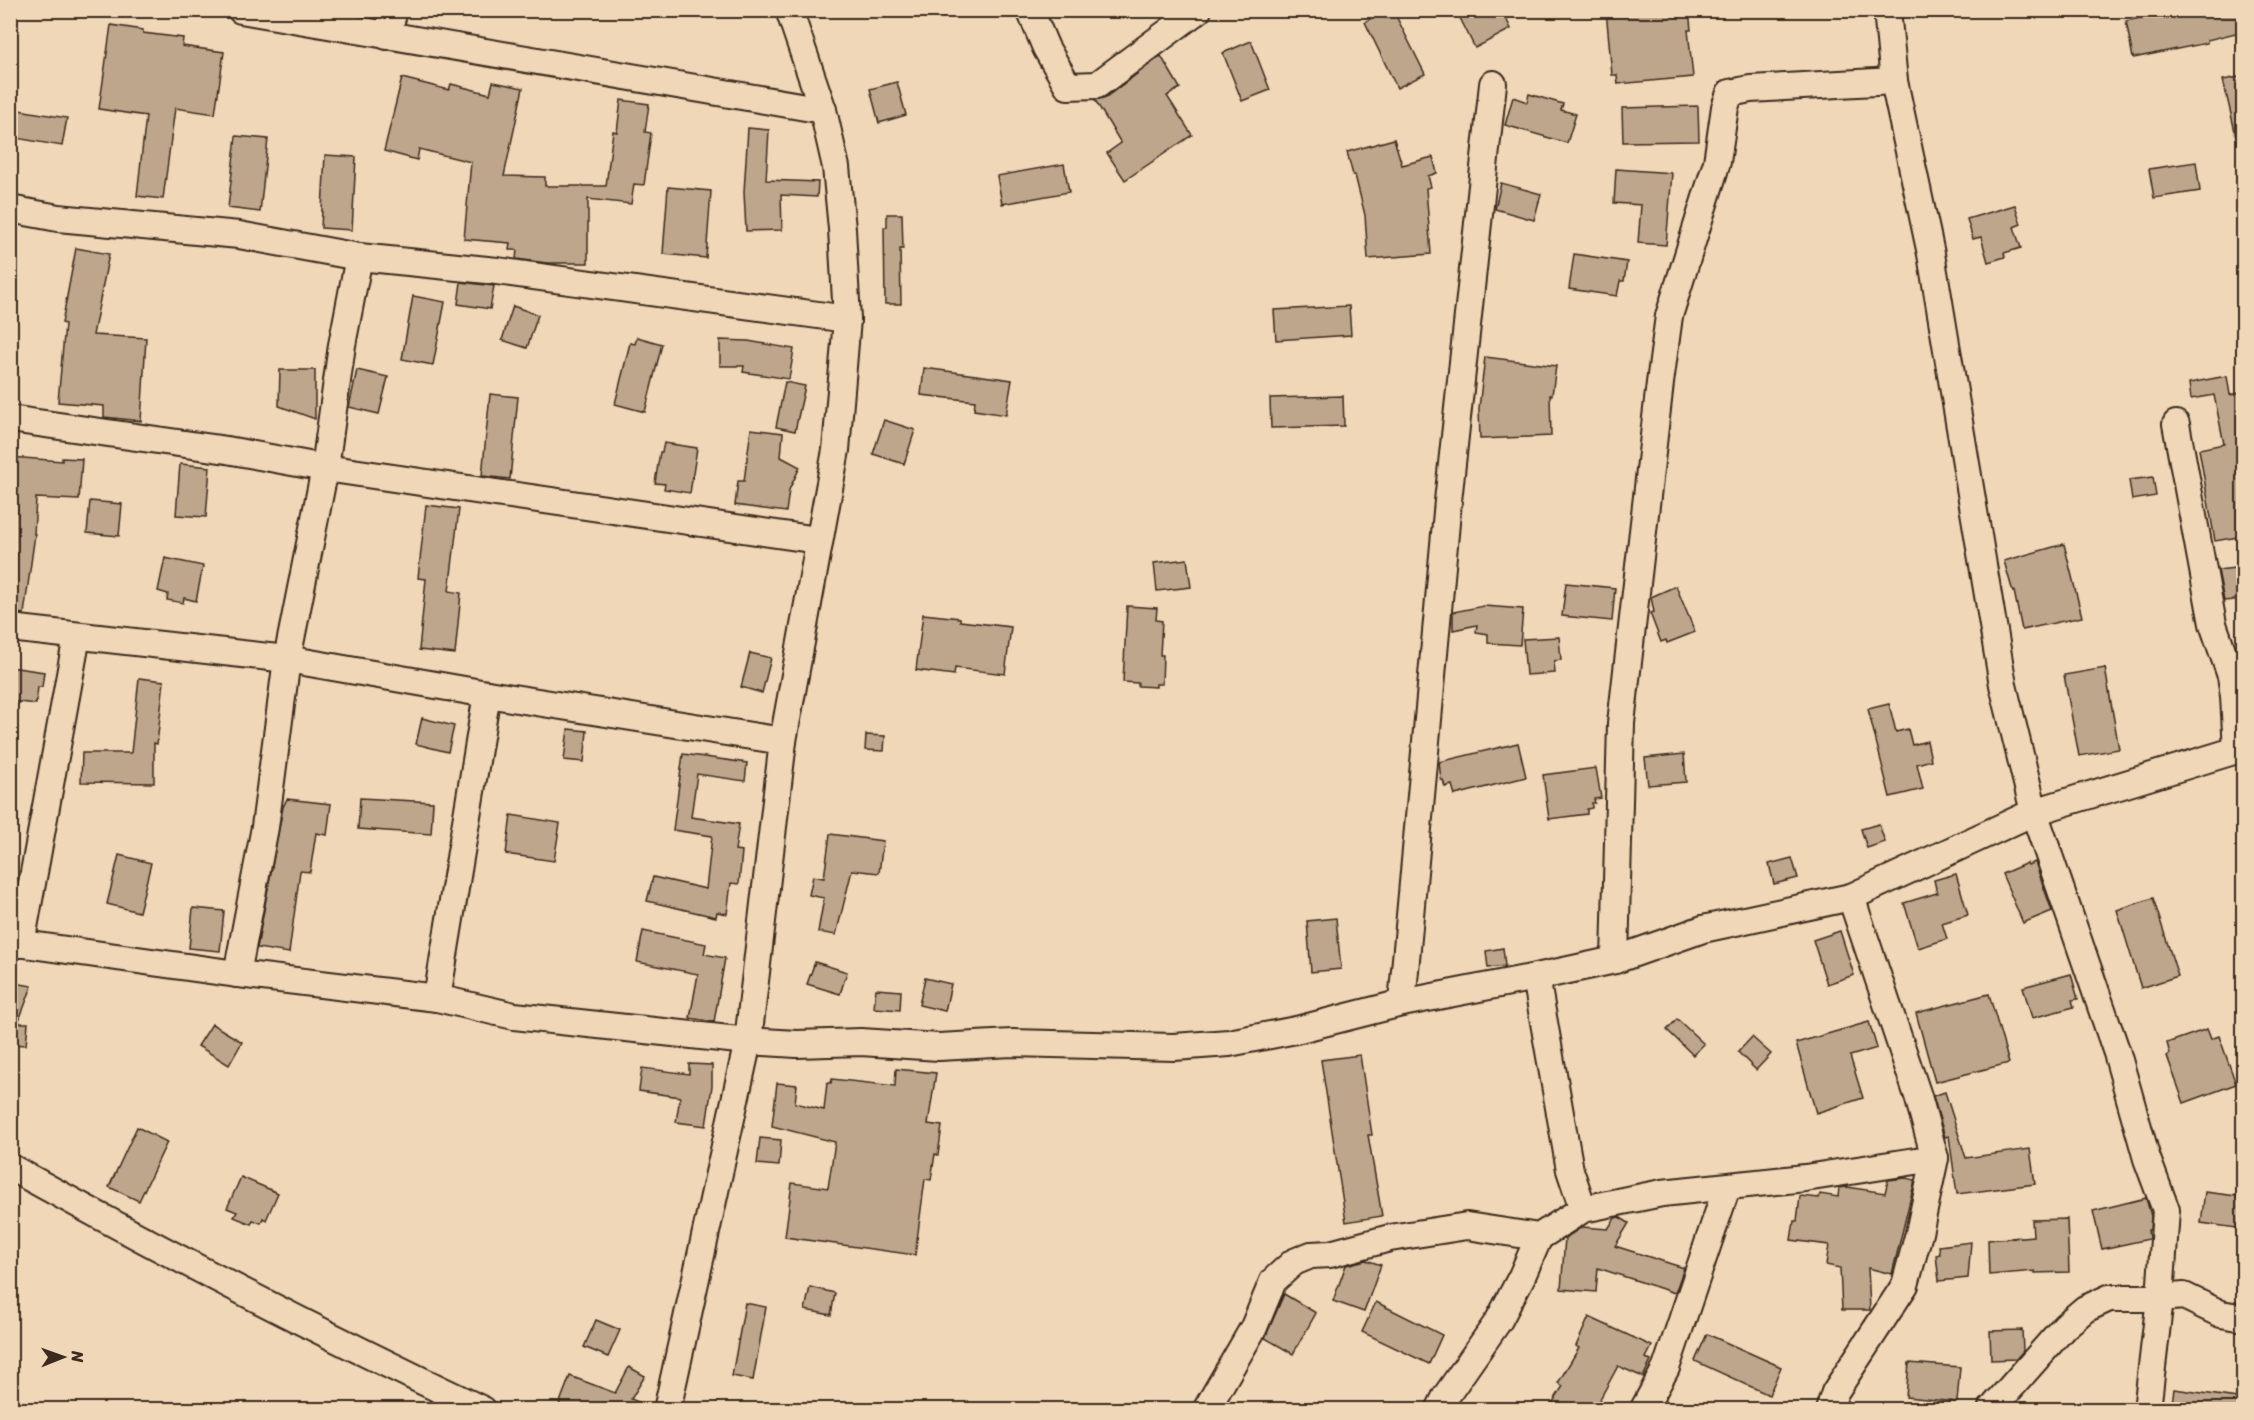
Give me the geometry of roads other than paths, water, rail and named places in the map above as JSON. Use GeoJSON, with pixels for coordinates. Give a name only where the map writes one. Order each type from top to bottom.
{"type":"FeatureCollection","features":[{"type":"Feature","properties":{"kind":"street"},"geometry":{"type":"LineString","coordinates":[[241,10],[823,110]]}},
{"type":"Feature","properties":{"kind":"street"},"geometry":{"type":"LineString","coordinates":[[387,36],[394,10]]}},
{"type":"Feature","properties":{"kind":"street"},"geometry":{"type":"LineString","coordinates":[[667,1410],[748,1041],[783,741],[836,450],[847,319],[836,167],[823,110],[789,10]]}},
{"type":"Feature","properties":{"kind":"street"},"geometry":{"type":"LineString","coordinates":[[1030,10],[1046,48],[1068,86],[1097,85],[1198,10]]}},
{"type":"Feature","properties":{"kind":"street"},"geometry":{"type":"LineString","coordinates":[[1887,10],[1894,81],[1931,254],[2003,685],[2034,812],[2117,1053],[2147,1159],[2166,1210],[2160,1298],[2147,1410]]}},
{"type":"Feature","properties":{"kind":"street"},"geometry":{"type":"LineString","coordinates":[[1615,960],[1621,723],[1660,383],[1669,316],[1717,162],[1725,107],[1730,93],[1750,89],[1894,81]]}},
{"type":"Feature","properties":{"kind":"street"},"geometry":{"type":"LineString","coordinates":[[1402,1003],[1448,501],[1493,84]]}},
{"type":"Feature","properties":{"kind":"street"},"geometry":{"type":"LineString","coordinates":[[10,209],[58,218],[239,235],[359,257],[497,271],[847,319]]}},
{"type":"Feature","properties":{"kind":"street"},"geometry":{"type":"LineString","coordinates":[[237,974],[265,827],[288,659],[325,468],[342,345],[359,257]]}},
{"type":"Feature","properties":{"kind":"street"},"geometry":{"type":"LineString","coordinates":[[10,419],[227,450],[325,468],[818,540]]}},
{"type":"Feature","properties":{"kind":"street"},"geometry":{"type":"LineString","coordinates":[[77,636],[16,943],[237,974],[437,998],[514,1016],[748,1041],[797,1044],[861,1042],[939,1047],[1012,1043],[1174,1047],[1229,1043],[1296,1030],[1402,1003],[1536,978],[1615,960],[1703,929],[1851,897],[2034,812],[2240,750],[2231,676],[2213,624],[2176,424]]}},
{"type":"Feature","properties":{"kind":"street"},"geometry":{"type":"LineString","coordinates":[[10,628],[288,659],[487,694],[783,741]]}},
{"type":"Feature","properties":{"kind":"street"},"geometry":{"type":"LineString","coordinates":[[437,998],[487,694]]}},
{"type":"Feature","properties":{"kind":"street"},"geometry":{"type":"LineString","coordinates":[[1829,1410],[1835,1392],[1905,1285],[1935,1158],[1918,1096],[1851,897]]}},
{"type":"Feature","properties":{"kind":"street"},"geometry":{"type":"LineString","coordinates":[[1536,978],[1570,1170],[1583,1209]]}},
{"type":"Feature","properties":{"kind":"street"},"geometry":{"type":"LineString","coordinates":[[1439,1410],[1446,1396],[1499,1320],[1539,1237],[1583,1209],[1662,1193],[1860,1171],[1935,1158]]}},
{"type":"Feature","properties":{"kind":"street"},"geometry":{"type":"LineString","coordinates":[[10,1167],[360,1352],[483,1410]]}},
{"type":"Feature","properties":{"kind":"street"},"geometry":{"type":"LineString","coordinates":[[1643,1410],[1666,1368],[1727,1187]]}},
{"type":"Feature","properties":{"kind":"street"},"geometry":{"type":"LineString","coordinates":[[1206,1410],[1254,1327],[1273,1281],[1294,1262],[1311,1255],[1330,1254],[1390,1238],[1467,1226],[1539,1237]]}},
{"type":"Feature","properties":{"kind":"street"},"geometry":{"type":"LineString","coordinates":[[1991,1410],[2065,1326],[2085,1309],[2109,1298],[2184,1296],[2222,1314],[2244,1318]]}}]}
